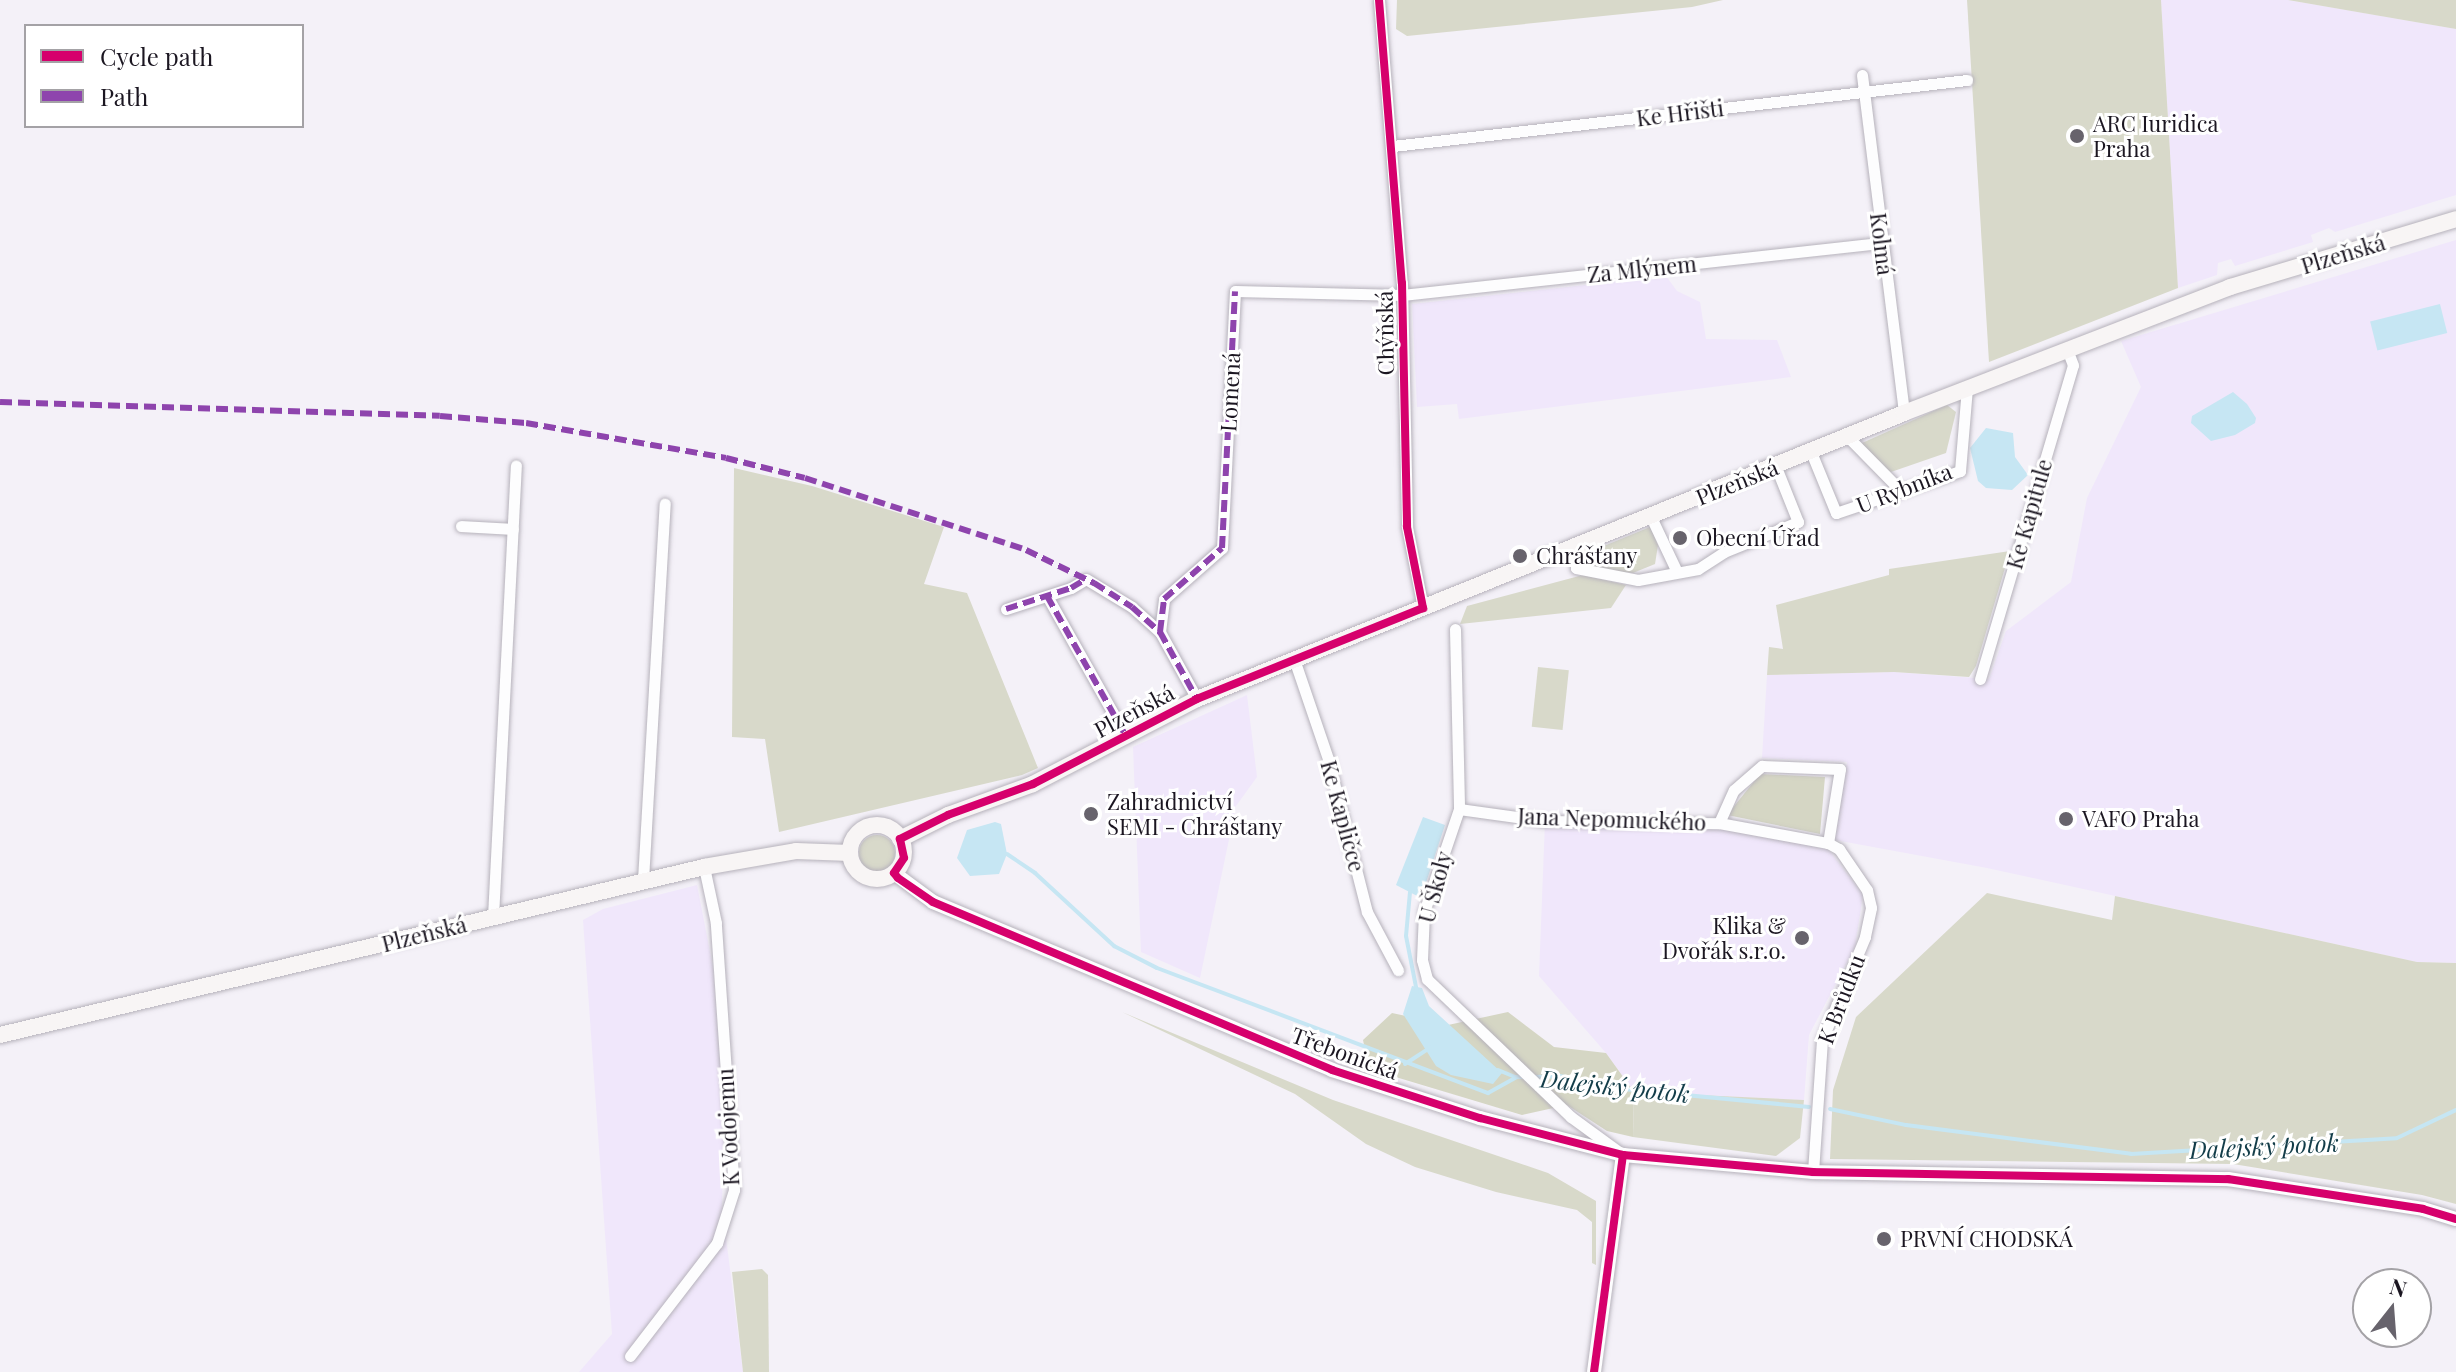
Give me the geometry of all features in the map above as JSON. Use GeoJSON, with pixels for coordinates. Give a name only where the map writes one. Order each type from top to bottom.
{"type":"FeatureCollection","features":[{"type":"Feature","properties":{"kind":"main road","name":"Plzeňská"},"geometry":{"type":"LineString","coordinates":[[900,839],[948,815],[1033,784],[1197,699],[1776,467],[1967,387],[2230,287],[2456,219]]}},
{"type":"Feature","properties":{"kind":"main road"},"geometry":{"type":"LineString","coordinates":[[871,826],[889,828],[900,839],[904,858],[894,873],[869,878],[855,868],[850,853],[856,835],[871,826]]}},
{"type":"Feature","properties":{"kind":"main road","name":"Plzeňská"},"geometry":{"type":"LineString","coordinates":[[0,1035],[643,880],[796,851],[850,853]]}},
{"type":"Feature","properties":{"kind":"street","name":"Chýňská"},"geometry":{"type":"LineString","coordinates":[[1379,0],[1393,146],[1402,295],[1407,527],[1423,608]]}},
{"type":"Feature","properties":{"kind":"street","name":"Kolmá"},"geometry":{"type":"LineString","coordinates":[[1862,75],[1904,413]]}},
{"type":"Feature","properties":{"kind":"street","name":"Ke Hřišti"},"geometry":{"type":"LineString","coordinates":[[1393,146],[1967,80]]}},
{"type":"Feature","properties":{"kind":"street","name":"Za Mlýnem"},"geometry":{"type":"LineString","coordinates":[[1402,295],[1882,243]]}},
{"type":"Feature","properties":{"kind":"street","name":"Lomená"},"geometry":{"type":"LineString","coordinates":[[1160,632],[1164,599],[1222,548],[1235,291],[1402,295]]}},
{"type":"Feature","properties":{"kind":"street","name":"Ke Kapitule"},"geometry":{"type":"LineString","coordinates":[[1980,679],[2073,365],[2067,349]]}},
{"type":"Feature","properties":{"kind":"street","name":"U Rybníka"},"geometry":{"type":"LineString","coordinates":[[1811,452],[1836,513],[1960,471],[1967,387]]}},
{"type":"Feature","properties":{"kind":"street"},"geometry":{"type":"LineString","coordinates":[[1847,436],[1901,491]]}},
{"type":"Feature","properties":{"kind":"street"},"geometry":{"type":"LineString","coordinates":[[493,917],[516,466]]}},
{"type":"Feature","properties":{"kind":"street"},"geometry":{"type":"LineString","coordinates":[[1575,548],[1576,568],[1638,580],[1698,569],[1724,552],[1798,522],[1776,467]]}},
{"type":"Feature","properties":{"kind":"street"},"geometry":{"type":"LineString","coordinates":[[643,880],[665,504]]}},
{"type":"Feature","properties":{"kind":"street"},"geometry":{"type":"LineString","coordinates":[[1651,517],[1677,572]]}},
{"type":"Feature","properties":{"kind":"street"},"geometry":{"type":"LineString","coordinates":[[461,526],[513,529]]}},
{"type":"Feature","properties":{"kind":"street"},"geometry":{"type":"LineString","coordinates":[[1006,609],[1086,579],[1132,607],[1160,632],[1197,699]]}},
{"type":"Feature","properties":{"kind":"street"},"geometry":{"type":"LineString","coordinates":[[1047,596],[1126,736]]}},
{"type":"Feature","properties":{"kind":"street","name":"U Školy"},"geometry":{"type":"LineString","coordinates":[[1455,629],[1459,809],[1424,912],[1422,960],[1427,979],[1571,1117],[1623,1155]]}},
{"type":"Feature","properties":{"kind":"street","name":"Ke Kapličce"},"geometry":{"type":"LineString","coordinates":[[1294,659],[1328,759],[1367,912],[1398,970]]}},
{"type":"Feature","properties":{"kind":"street","name":"Jana Nepomuckého"},"geometry":{"type":"LineString","coordinates":[[1459,809],[1545,821],[1719,823],[1828,843],[1840,769],[1762,766],[1734,790],[1719,823]]}},
{"type":"Feature","properties":{"kind":"street","name":"K Brůdku"},"geometry":{"type":"LineString","coordinates":[[1813,1172],[1822,1040],[1865,937],[1871,908],[1867,890],[1843,854],[1828,843]]}},
{"type":"Feature","properties":{"kind":"street","name":"K Vodojemu"},"geometry":{"type":"LineString","coordinates":[[630,1356],[717,1243],[734,1190],[716,923],[704,867]]}},
{"type":"Feature","properties":{"kind":"street","name":"Třebonická"},"geometry":{"type":"LineString","coordinates":[[894,873],[933,902],[1332,1070],[1480,1118],[1623,1155],[1813,1172],[2228,1179],[2423,1209],[2456,1219]]}},
{"type":"Feature","properties":{"kind":"street"},"geometry":{"type":"LineString","coordinates":[[1594,1372],[1623,1155]]}},
{"type":"Feature","properties":{"kind":"shaded area"},"geometry":{"type":"Polygon","coordinates":[[[1397,0],[1723,0],[1692,7],[1407,36],[1396,29],[1397,0]]]}},
{"type":"Feature","properties":{"kind":"shaded area"},"geometry":{"type":"Polygon","coordinates":[[[1967,0],[2161,0],[2178,288],[1989,362],[1967,0]]]}},
{"type":"Feature","properties":{"kind":"shaded area"},"geometry":{"type":"Polygon","coordinates":[[[2161,0],[2288,0],[2456,29],[2456,195],[2335,232],[2329,228],[2311,235],[2313,242],[2235,266],[2231,259],[2218,263],[2217,275],[2178,288],[2161,0]]]}},
{"type":"Feature","properties":{"kind":"shaded area"},"geometry":{"type":"Polygon","coordinates":[[[2288,0],[2456,0],[2456,29],[2363,13],[2288,0]]]}},
{"type":"Feature","properties":{"kind":"shaded area"},"geometry":{"type":"Polygon","coordinates":[[[2456,240],[2456,963],[2417,962],[1987,868],[1835,840],[1847,762],[1762,758],[1767,675],[1894,672],[1989,679],[2006,631],[2071,582],[2087,498],[2141,387],[2121,341],[2456,240]]]}},
{"type":"Feature","properties":{"kind":"shaded area"},"geometry":{"type":"Polygon","coordinates":[[[1666,276],[1677,291],[1700,302],[1706,339],[1777,340],[1791,377],[1459,419],[1457,404],[1417,407],[1412,304],[1666,276]]]}},
{"type":"Feature","properties":{"kind":"shaded area"},"geometry":{"type":"Polygon","coordinates":[[[1947,405],[1956,412],[1946,453],[1891,472],[1877,466],[1866,453],[1862,443],[1947,405]]]}},
{"type":"Feature","properties":{"kind":"shaded area"},"geometry":{"type":"Polygon","coordinates":[[[734,468],[812,486],[944,527],[924,584],[967,593],[1038,768],[1022,775],[779,832],[765,739],[732,737],[734,468]]]}},
{"type":"Feature","properties":{"kind":"shaded area"},"geometry":{"type":"Polygon","coordinates":[[[1650,527],[1658,545],[1655,564],[1633,573],[1591,569],[1582,555],[1650,527]]]}},
{"type":"Feature","properties":{"kind":"shaded area"},"geometry":{"type":"Polygon","coordinates":[[[2010,551],[1976,666],[1969,677],[1894,672],[1767,675],[1769,647],[1783,649],[1776,605],[1889,575],[1889,569],[2010,551]]]}},
{"type":"Feature","properties":{"kind":"shaded area"},"geometry":{"type":"Polygon","coordinates":[[[1583,575],[1626,585],[1611,608],[1460,624],[1467,606],[1583,575]]]}},
{"type":"Feature","properties":{"kind":"shaded area"},"geometry":{"type":"Polygon","coordinates":[[[1538,667],[1569,670],[1563,730],[1532,727],[1538,667]]]}},
{"type":"Feature","properties":{"kind":"shaded area"},"geometry":{"type":"Polygon","coordinates":[[[1247,695],[1257,777],[1236,806],[1200,978],[1141,952],[1133,747],[1247,695]]]}},
{"type":"Feature","properties":{"kind":"shaded area"},"geometry":{"type":"Polygon","coordinates":[[[1545,821],[1719,823],[1829,850],[1863,895],[1855,947],[1809,1035],[1804,1100],[1634,1092],[1606,1053],[1539,976],[1545,821]]]}},
{"type":"Feature","properties":{"kind":"shaded area"},"geometry":{"type":"Polygon","coordinates":[[[877,835],[890,840],[895,853],[890,866],[877,871],[864,866],[859,853],[864,840],[877,835]]]}},
{"type":"Feature","properties":{"kind":"shaded area"},"geometry":{"type":"Polygon","coordinates":[[[697,885],[713,967],[724,1117],[722,1206],[743,1372],[579,1372],[612,1334],[583,920],[603,909],[697,885]]]}},
{"type":"Feature","properties":{"kind":"shaded area"},"geometry":{"type":"Polygon","coordinates":[[[1987,893],[2112,920],[2115,896],[2417,962],[2456,963],[2456,1204],[2422,1195],[2233,1164],[1830,1159],[1833,1090],[1856,1017],[1987,893]]]}},
{"type":"Feature","properties":{"kind":"shaded area"},"geometry":{"type":"Polygon","coordinates":[[[1122,1012],[1333,1100],[1548,1173],[1596,1201],[1596,1265],[1592,1263],[1592,1222],[1577,1210],[1496,1192],[1415,1167],[1366,1144],[1295,1094],[1122,1012]]]}},
{"type":"Feature","properties":{"kind":"shaded area"},"geometry":{"type":"Polygon","coordinates":[[[1634,1092],[1804,1100],[1800,1138],[1776,1156],[1633,1137],[1634,1092]]]}},
{"type":"Feature","properties":{"kind":"shaded area"},"geometry":{"type":"Polygon","coordinates":[[[762,1269],[768,1275],[769,1372],[743,1372],[732,1272],[762,1269]]]}},
{"type":"Feature","properties":{"kind":"green space"},"geometry":{"type":"Polygon","coordinates":[[[1760,774],[1825,777],[1820,834],[1727,815],[1760,774]]]}},
{"type":"Feature","properties":{"kind":"green space"},"geometry":{"type":"Polygon","coordinates":[[[1508,1012],[1554,1047],[1606,1053],[1634,1092],[1633,1137],[1607,1131],[1567,1105],[1522,1115],[1369,1069],[1363,1040],[1392,1013],[1448,1025],[1508,1012]]]}},
{"type":"Feature","properties":{"kind":"water"},"geometry":{"type":"Polygon","coordinates":[[[2440,304],[2447,333],[2377,351],[2370,321],[2440,304]]]}},
{"type":"Feature","properties":{"kind":"water"},"geometry":{"type":"Polygon","coordinates":[[[2233,392],[2247,404],[2256,418],[2255,423],[2235,435],[2211,441],[2191,423],[2192,416],[2233,392]]]}},
{"type":"Feature","properties":{"kind":"water"},"geometry":{"type":"Polygon","coordinates":[[[1986,428],[2013,433],[2015,457],[2028,475],[2012,490],[1986,488],[1978,481],[1970,448],[1986,428]]]}},
{"type":"Feature","properties":{"kind":"water"},"geometry":{"type":"Polygon","coordinates":[[[1423,817],[1445,825],[1421,898],[1396,885],[1423,817]]]}},
{"type":"Feature","properties":{"kind":"water"},"geometry":{"type":"Polygon","coordinates":[[[995,822],[1001,824],[1007,854],[999,874],[970,876],[957,858],[967,830],[995,822]]]}},
{"type":"Feature","properties":{"kind":"water"},"geometry":{"type":"Polygon","coordinates":[[[1412,986],[1422,988],[1429,1006],[1502,1073],[1493,1084],[1451,1075],[1436,1066],[1403,1014],[1412,986]]]}},
{"type":"Feature","properties":{"kind":"waterway","name":"Dalejský potok"},"geometry":{"type":"LineString","coordinates":[[1007,854],[1035,873],[1114,946],[1157,968],[1488,1093],[1517,1077],[1526,1077]]}},
{"type":"Feature","properties":{"kind":"waterway"},"geometry":{"type":"LineString","coordinates":[[1410,892],[1406,936],[1417,992]]}},
{"type":"Feature","properties":{"kind":"waterway"},"geometry":{"type":"LineString","coordinates":[[1405,1064],[1430,1048]]}},
{"type":"Feature","properties":{"kind":"waterway"},"geometry":{"type":"LineString","coordinates":[[1498,1070],[1515,1077]]}},
{"type":"Feature","properties":{"kind":"waterway","name":"Dalejský potok"},"geometry":{"type":"LineString","coordinates":[[1535,1077],[1560,1076],[1623,1089],[1809,1107]]}},
{"type":"Feature","properties":{"kind":"waterway","name":"Dalejský potok"},"geometry":{"type":"LineString","coordinates":[[1830,1109],[1906,1125],[2131,1154],[2397,1138],[2456,1110]]}},
{"type":"Feature","properties":{"kind":"marked path"},"geometry":{"type":"LineString","coordinates":[[1160,632],[1164,599],[1222,548],[1235,291]]}},
{"type":"Feature","properties":{"kind":"marked path"},"geometry":{"type":"LineString","coordinates":[[0,402],[440,416],[526,423],[726,458],[805,478],[1026,550],[1094,583],[1132,607],[1160,632],[1197,699]]}},
{"type":"Feature","properties":{"kind":"marked path"},"geometry":{"type":"LineString","coordinates":[[1006,609],[1071,588],[1086,579]]}},
{"type":"Feature","properties":{"kind":"marked path"},"geometry":{"type":"LineString","coordinates":[[1047,596],[1126,736]]}},
{"type":"Feature","properties":{"kind":"cycle path"},"geometry":{"type":"LineString","coordinates":[[1379,0],[1402,283],[1407,527],[1423,608],[1197,699],[1033,784],[948,815],[900,839],[904,858],[894,873],[898,878],[933,902],[1332,1070],[1480,1118],[1623,1155],[1813,1172],[2228,1179],[2423,1209],[2456,1219]]}},
{"type":"Feature","properties":{"kind":"cycle path"},"geometry":{"type":"LineString","coordinates":[[1594,1372],[1623,1155]]}},
{"type":"Feature","properties":{"kind":"place","name":"ARC Iuridica Praha"},"geometry":{"type":"Point","coordinates":[2077,136]}},
{"type":"Feature","properties":{"kind":"place","name":"Obecní Úřad"},"geometry":{"type":"Point","coordinates":[1680,538]}},
{"type":"Feature","properties":{"kind":"place","name":"Chrášťany"},"geometry":{"type":"Point","coordinates":[1520,556]}},
{"type":"Feature","properties":{"kind":"place","name":"Zahradnictví SEMI - Chráštany"},"geometry":{"type":"Point","coordinates":[1091,814]}},
{"type":"Feature","properties":{"kind":"place","name":"VAFO Praha"},"geometry":{"type":"Point","coordinates":[2066,819]}},
{"type":"Feature","properties":{"kind":"place","name":"Klika & Dvořák s.r.o."},"geometry":{"type":"Point","coordinates":[1802,938]}},
{"type":"Feature","properties":{"kind":"place","name":"PRVNÍ CHODSKÁ"},"geometry":{"type":"Point","coordinates":[1884,1239]}}]}
